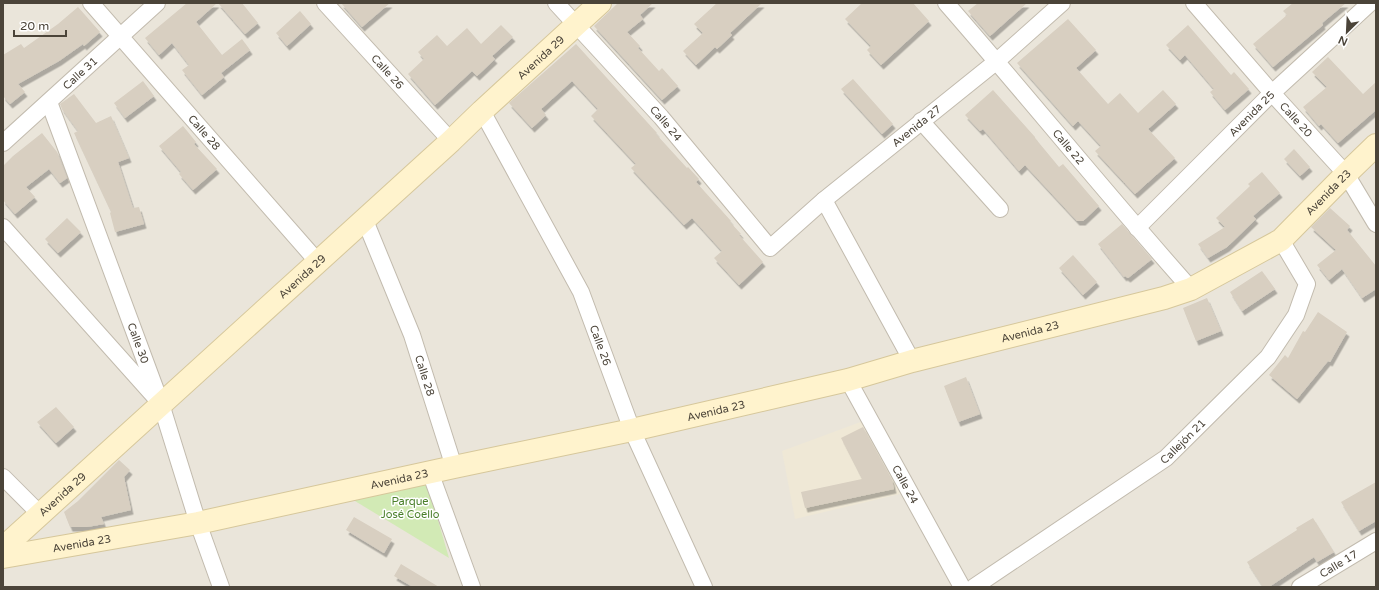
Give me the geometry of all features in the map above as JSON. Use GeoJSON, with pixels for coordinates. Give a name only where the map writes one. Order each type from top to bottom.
{"type":"FeatureCollection","features":[{"type":"Feature","properties":{"kind":"main road","name":"Avenida 29"},"geometry":{"type":"LineString","coordinates":[[3,548],[364,218],[451,141],[600,3]]}},
{"type":"Feature","properties":{"kind":"main road","name":"Avenida 23"},"geometry":{"type":"LineString","coordinates":[[3,557],[198,522],[632,430],[848,380],[912,361],[1192,290],[1281,240],[1376,145]]}},
{"type":"Feature","properties":{"kind":"street","name":"Calle 28"},"geometry":{"type":"LineString","coordinates":[[91,3],[317,261]]}},
{"type":"Feature","properties":{"kind":"street","name":"Calle 31"},"geometry":{"type":"LineString","coordinates":[[3,144],[156,3]]}},
{"type":"Feature","properties":{"kind":"street","name":"Calle 26"},"geometry":{"type":"LineString","coordinates":[[325,3],[451,141]]}},
{"type":"Feature","properties":{"kind":"street","name":"Calle 24"},"geometry":{"type":"LineString","coordinates":[[556,3],[661,117],[770,248]]}},
{"type":"Feature","properties":{"kind":"street","name":"Calle 22"},"geometry":{"type":"LineString","coordinates":[[946,3],[997,61],[1137,228],[1192,290]]}},
{"type":"Feature","properties":{"kind":"street","name":"Avenida 27"},"geometry":{"type":"LineString","coordinates":[[770,248],[824,200],[997,61],[1062,3]]}},
{"type":"Feature","properties":{"kind":"street","name":"Calle 20"},"geometry":{"type":"LineString","coordinates":[[1194,3],[1272,93],[1346,174],[1376,224]]}},
{"type":"Feature","properties":{"kind":"street","name":"Avenida 25"},"geometry":{"type":"LineString","coordinates":[[1137,228],[1272,93],[1370,3]]}},
{"type":"Feature","properties":{"kind":"street","name":"Calle 30"},"geometry":{"type":"LineString","coordinates":[[49,102],[161,404],[198,522],[221,587]]}},
{"type":"Feature","properties":{"kind":"street","name":"Calle 26"},"geometry":{"type":"LineString","coordinates":[[482,111],[582,292],[632,430],[704,587]]}},
{"type":"Feature","properties":{"kind":"street"},"geometry":{"type":"LineString","coordinates":[[921,121],[1000,209]]}},
{"type":"Feature","properties":{"kind":"street"},"geometry":{"type":"LineString","coordinates":[[824,200],[912,361]]}},
{"type":"Feature","properties":{"kind":"street","name":"Calle 28"},"geometry":{"type":"LineString","coordinates":[[364,218],[412,335],[454,467]]}},
{"type":"Feature","properties":{"kind":"street"},"geometry":{"type":"LineString","coordinates":[[3,227],[161,404]]}},
{"type":"Feature","properties":{"kind":"street","name":"Callejón 21"},"geometry":{"type":"LineString","coordinates":[[974,587],[1166,458],[1268,357],[1296,315],[1307,284],[1281,240]]}},
{"type":"Feature","properties":{"kind":"street","name":"Calle 24"},"geometry":{"type":"LineString","coordinates":[[848,380],[962,587]]}},
{"type":"Feature","properties":{"kind":"street"},"geometry":{"type":"LineString","coordinates":[[430,472],[472,587]]}},
{"type":"Feature","properties":{"kind":"street"},"geometry":{"type":"LineString","coordinates":[[3,477],[40,514]]}},
{"type":"Feature","properties":{"kind":"street","name":"Calle 17"},"geometry":{"type":"LineString","coordinates":[[1300,587],[1376,541]]}},
{"type":"Feature","properties":{"kind":"shaded area"},"geometry":{"type":"Polygon","coordinates":[[[3,3],[1376,3],[1376,587],[3,587],[3,3]]]}},
{"type":"Feature","properties":{"kind":"shaded area"},"geometry":{"type":"Polygon","coordinates":[[[866,420],[900,494],[795,519],[782,451],[866,420]]]}},
{"type":"Feature","properties":{"kind":"green space","name":"Parque José Coello"},"geometry":{"type":"Polygon","coordinates":[[[426,479],[449,558],[350,498],[426,479]]]}},
{"type":"Feature","properties":{"kind":"building"},"geometry":{"type":"Polygon","coordinates":[[[187,3],[217,3],[196,22],[222,55],[242,39],[250,50],[221,73],[224,77],[202,95],[182,70],[189,65],[172,43],[159,55],[145,38],[187,3]]]}},
{"type":"Feature","properties":{"kind":"building"},"geometry":{"type":"Polygon","coordinates":[[[218,3],[242,3],[258,23],[245,34],[218,3]]]}},
{"type":"Feature","properties":{"kind":"building"},"geometry":{"type":"Polygon","coordinates":[[[341,3],[390,3],[362,27],[341,3]]]}},
{"type":"Feature","properties":{"kind":"building"},"geometry":{"type":"Polygon","coordinates":[[[618,3],[653,3],[640,15],[643,19],[627,32],[640,46],[638,48],[659,71],[662,68],[678,86],[662,100],[594,26],[618,3]]]}},
{"type":"Feature","properties":{"kind":"building"},"geometry":{"type":"Polygon","coordinates":[[[717,3],[762,3],[730,33],[732,35],[717,49],[715,47],[696,65],[683,51],[703,33],[694,24],[717,3]]]}},
{"type":"Feature","properties":{"kind":"building"},"geometry":{"type":"Polygon","coordinates":[[[862,3],[913,3],[929,21],[881,65],[867,50],[871,46],[845,19],[862,3]]]}},
{"type":"Feature","properties":{"kind":"building"},"geometry":{"type":"Polygon","coordinates":[[[978,3],[1027,3],[990,36],[968,11],[978,3]]]}},
{"type":"Feature","properties":{"kind":"building"},"geometry":{"type":"Polygon","coordinates":[[[1293,3],[1346,3],[1322,23],[1323,25],[1273,67],[1253,44],[1287,15],[1283,11],[1293,3]]]}},
{"type":"Feature","properties":{"kind":"building"},"geometry":{"type":"Polygon","coordinates":[[[78,7],[100,32],[84,46],[83,44],[59,61],[18,84],[25,92],[10,104],[3,96],[3,55],[21,44],[24,48],[58,24],[78,7]]]}},
{"type":"Feature","properties":{"kind":"building"},"geometry":{"type":"Polygon","coordinates":[[[300,11],[311,24],[287,46],[276,33],[300,11]]]}},
{"type":"Feature","properties":{"kind":"building"},"geometry":{"type":"Polygon","coordinates":[[[1068,19],[1096,50],[1076,68],[1108,104],[1120,93],[1138,113],[1163,90],[1176,104],[1148,129],[1175,158],[1135,194],[1095,151],[1101,146],[1078,121],[1073,126],[1017,63],[1068,19]]]}},
{"type":"Feature","properties":{"kind":"building"},"geometry":{"type":"Polygon","coordinates":[[[501,25],[513,37],[492,56],[495,59],[477,76],[472,71],[435,105],[408,74],[424,59],[418,52],[437,35],[447,46],[467,28],[481,44],[501,25]]]}},
{"type":"Feature","properties":{"kind":"building"},"geometry":{"type":"Polygon","coordinates":[[[1188,25],[1231,75],[1234,72],[1249,89],[1225,110],[1210,92],[1214,89],[1185,55],[1180,60],[1166,45],[1188,25]]]}},
{"type":"Feature","properties":{"kind":"building"},"geometry":{"type":"Polygon","coordinates":[[[576,44],[657,133],[656,134],[699,179],[696,182],[731,221],[730,222],[741,234],[739,235],[763,262],[739,285],[714,258],[722,251],[692,218],[684,225],[631,168],[636,164],[591,116],[598,109],[572,81],[541,109],[546,115],[532,128],[509,103],[576,44]]]}},
{"type":"Feature","properties":{"kind":"building"},"geometry":{"type":"Polygon","coordinates":[[[1328,57],[1363,94],[1376,82],[1376,110],[1338,143],[1321,124],[1319,126],[1303,107],[1327,87],[1312,72],[1328,57]]]}},
{"type":"Feature","properties":{"kind":"building"},"geometry":{"type":"Polygon","coordinates":[[[853,79],[893,124],[882,134],[841,89],[853,79]]]}},
{"type":"Feature","properties":{"kind":"building"},"geometry":{"type":"Polygon","coordinates":[[[143,81],[154,96],[125,118],[114,103],[143,81]]]}},
{"type":"Feature","properties":{"kind":"building"},"geometry":{"type":"Polygon","coordinates":[[[993,90],[1035,137],[1059,167],[1063,164],[1099,206],[1083,221],[1077,221],[1025,165],[1019,171],[983,129],[980,131],[965,115],[993,90]]]}},
{"type":"Feature","properties":{"kind":"building"},"geometry":{"type":"Polygon","coordinates":[[[74,94],[96,123],[111,116],[129,158],[118,162],[133,208],[139,207],[144,224],[115,232],[111,212],[74,133],[78,131],[60,104],[74,94]]]}},
{"type":"Feature","properties":{"kind":"building"},"geometry":{"type":"Polygon","coordinates":[[[183,126],[196,142],[194,144],[217,169],[193,190],[179,174],[181,172],[159,146],[183,126]]]}},
{"type":"Feature","properties":{"kind":"building"},"geometry":{"type":"Polygon","coordinates":[[[42,133],[57,152],[67,178],[60,183],[49,169],[26,187],[35,197],[15,214],[3,200],[3,166],[42,133]]]}},
{"type":"Feature","properties":{"kind":"building"},"geometry":{"type":"Polygon","coordinates":[[[1294,149],[1310,167],[1300,176],[1284,159],[1294,149]]]}},
{"type":"Feature","properties":{"kind":"building"},"geometry":{"type":"Polygon","coordinates":[[[1262,172],[1280,193],[1253,216],[1256,219],[1227,247],[1208,258],[1198,244],[1225,227],[1216,218],[1250,186],[1248,184],[1262,172]]]}},
{"type":"Feature","properties":{"kind":"building"},"geometry":{"type":"Polygon","coordinates":[[[1330,208],[1350,226],[1347,230],[1376,266],[1376,289],[1362,298],[1342,269],[1329,280],[1317,265],[1336,250],[1311,227],[1330,208]]]}},
{"type":"Feature","properties":{"kind":"building"},"geometry":{"type":"Polygon","coordinates":[[[67,218],[81,232],[58,253],[45,239],[67,218]]]}},
{"type":"Feature","properties":{"kind":"building"},"geometry":{"type":"Polygon","coordinates":[[[1122,224],[1152,259],[1128,278],[1125,276],[1124,277],[1098,244],[1122,224]]]}},
{"type":"Feature","properties":{"kind":"building"},"geometry":{"type":"Polygon","coordinates":[[[1073,255],[1097,282],[1083,295],[1059,268],[1073,255]]]}},
{"type":"Feature","properties":{"kind":"building"},"geometry":{"type":"Polygon","coordinates":[[[1262,271],[1275,289],[1242,311],[1230,292],[1262,271]]]}},
{"type":"Feature","properties":{"kind":"building"},"geometry":{"type":"Polygon","coordinates":[[[1207,298],[1221,331],[1196,341],[1183,308],[1207,298]]]}},
{"type":"Feature","properties":{"kind":"building"},"geometry":{"type":"Polygon","coordinates":[[[1318,312],[1347,332],[1330,362],[1328,361],[1297,399],[1269,375],[1285,355],[1288,358],[1303,331],[1305,332],[1318,312]]]}},
{"type":"Feature","properties":{"kind":"building"},"geometry":{"type":"Polygon","coordinates":[[[966,377],[980,414],[958,422],[944,386],[966,377]]]}},
{"type":"Feature","properties":{"kind":"building"},"geometry":{"type":"Polygon","coordinates":[[[56,407],[74,427],[56,443],[37,422],[56,407]]]}},
{"type":"Feature","properties":{"kind":"building"},"geometry":{"type":"Polygon","coordinates":[[[863,427],[892,480],[894,489],[805,508],[801,492],[862,479],[841,438],[863,427]]]}},
{"type":"Feature","properties":{"kind":"building"},"geometry":{"type":"Polygon","coordinates":[[[119,460],[130,470],[124,477],[131,510],[101,517],[104,524],[87,527],[70,527],[64,512],[78,501],[119,460]]]}},
{"type":"Feature","properties":{"kind":"building"},"geometry":{"type":"Polygon","coordinates":[[[1376,482],[1376,521],[1359,531],[1341,502],[1376,482]]]}},
{"type":"Feature","properties":{"kind":"building"},"geometry":{"type":"Polygon","coordinates":[[[354,517],[392,539],[384,553],[346,530],[354,517]]]}},
{"type":"Feature","properties":{"kind":"building"},"geometry":{"type":"Polygon","coordinates":[[[1313,518],[1334,552],[1317,562],[1314,557],[1269,587],[1263,587],[1247,562],[1313,518]]]}},
{"type":"Feature","properties":{"kind":"building"},"geometry":{"type":"Polygon","coordinates":[[[401,564],[439,587],[413,587],[394,576],[401,564]]]}}]}
